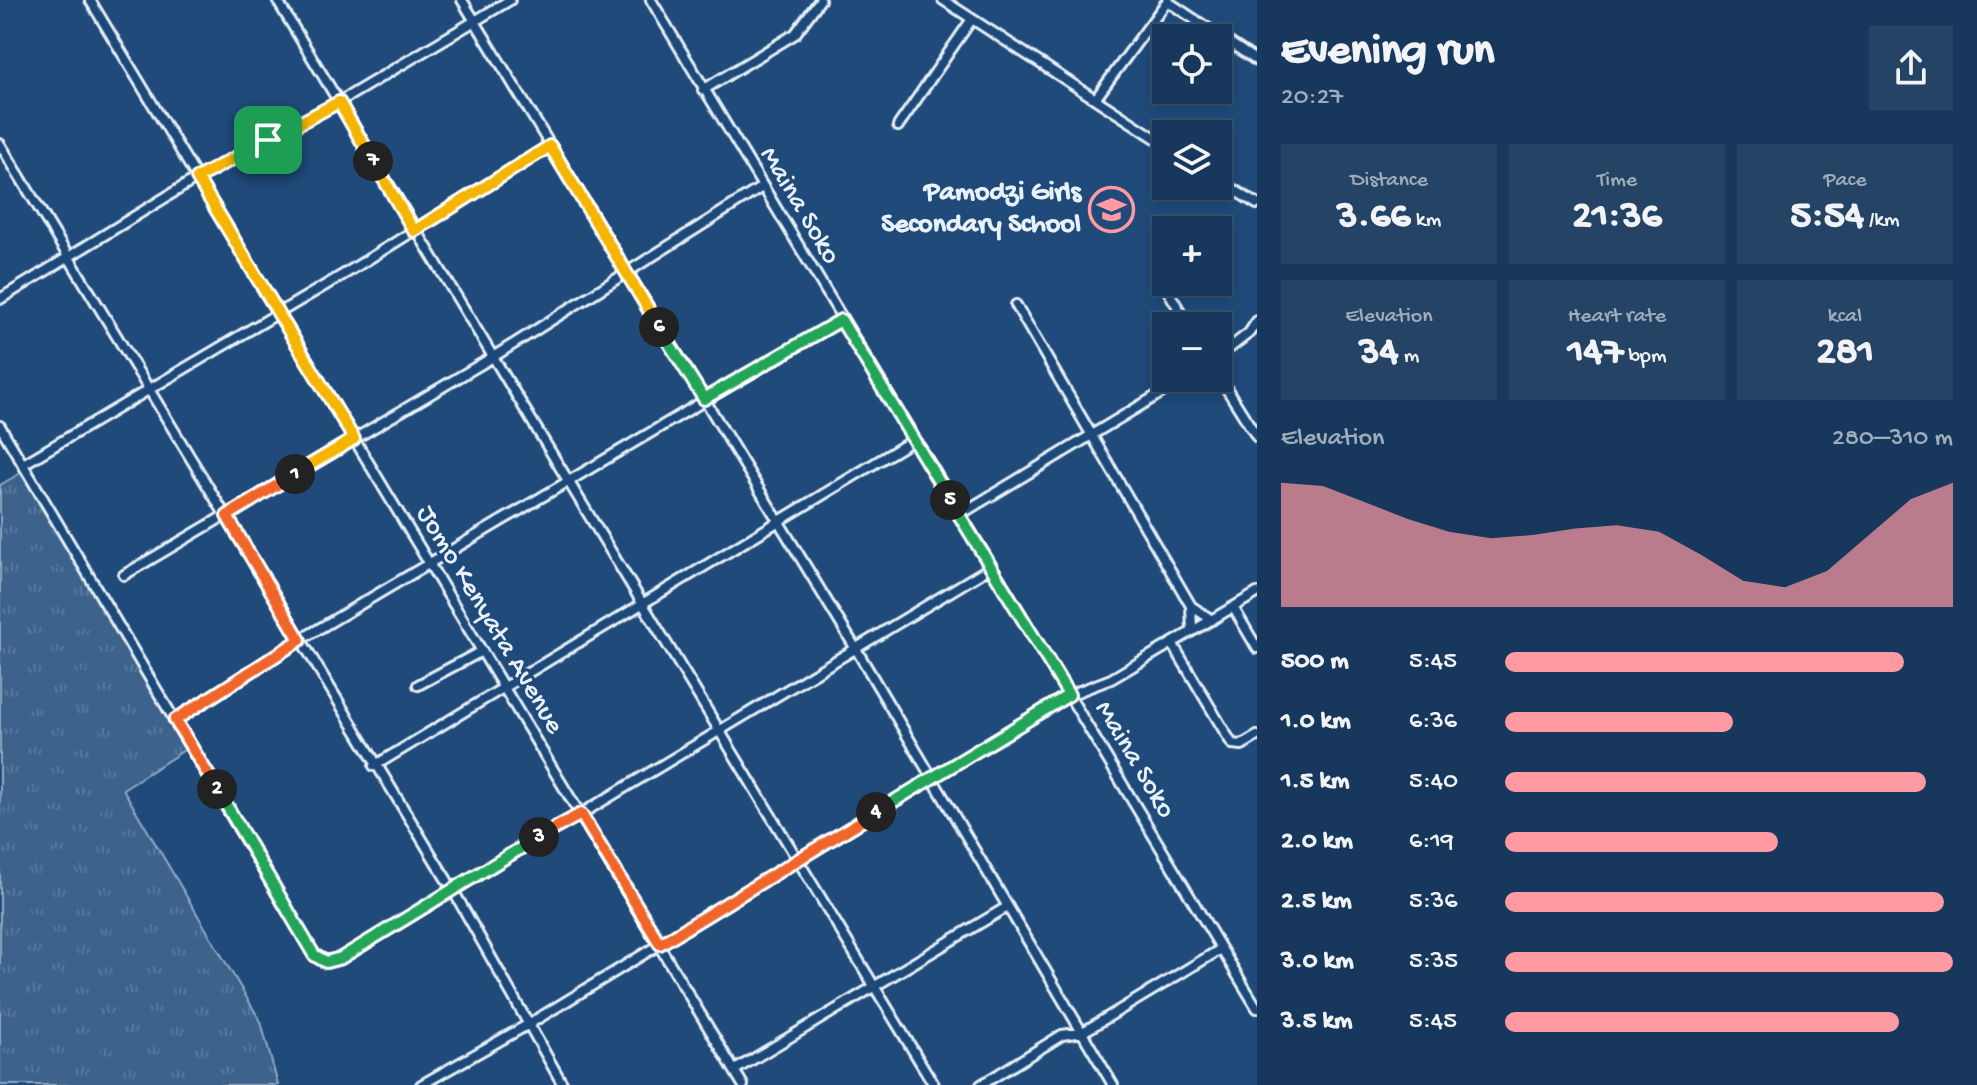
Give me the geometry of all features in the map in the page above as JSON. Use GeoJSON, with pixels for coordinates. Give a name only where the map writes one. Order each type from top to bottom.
{"type":"FeatureCollection","features":[{"type":"Feature","properties":{"kind":"street","name":"Jomo Kenyata Avenue"},"geometry":{"type":"LineString","coordinates":[[90,0],[743,1085]]}},
{"type":"Feature","properties":{"kind":"street"},"geometry":{"type":"LineString","coordinates":[[277,0],[717,732],[934,1085]]}},
{"type":"Feature","properties":{"kind":"street"},"geometry":{"type":"LineString","coordinates":[[462,0],[856,649],[1113,1085]]}},
{"type":"Feature","properties":{"kind":"street"},"geometry":{"type":"LineString","coordinates":[[0,299],[197,178],[339,102],[510,0]]}},
{"type":"Feature","properties":{"kind":"street","name":"Maina Soko"},"geometry":{"type":"LineString","coordinates":[[651,0],[1257,1008]]}},
{"type":"Feature","properties":{"kind":"street"},"geometry":{"type":"LineString","coordinates":[[703,90],[795,34],[820,0]]}},
{"type":"Feature","properties":{"kind":"street"},"geometry":{"type":"LineString","coordinates":[[943,0],[1152,136]]}},
{"type":"Feature","properties":{"kind":"street"},"geometry":{"type":"LineString","coordinates":[[1096,98],[1168,0],[1257,61]]}},
{"type":"Feature","properties":{"kind":"street"},"geometry":{"type":"LineString","coordinates":[[898,126],[972,19]]}},
{"type":"Feature","properties":{"kind":"street"},"geometry":{"type":"LineString","coordinates":[[0,144],[227,516],[374,766],[454,892],[563,1085]]}},
{"type":"Feature","properties":{"kind":"street"},"geometry":{"type":"LineString","coordinates":[[25,463],[280,313],[550,146]]}},
{"type":"Feature","properties":{"kind":"street"},"geometry":{"type":"LineString","coordinates":[[124,575],[493,357],[762,187]]}},
{"type":"Feature","properties":{"kind":"street"},"geometry":{"type":"LineString","coordinates":[[1232,189],[1257,204]]}},
{"type":"Feature","properties":{"kind":"street"},"geometry":{"type":"LineString","coordinates":[[1016,305],[1191,606],[1212,620]]}},
{"type":"Feature","properties":{"kind":"street"},"geometry":{"type":"LineString","coordinates":[[175,720],[300,640],[841,320]]}},
{"type":"Feature","properties":{"kind":"street"},"geometry":{"type":"LineString","coordinates":[[1232,349],[1253,336],[1257,321]]}},
{"type":"Feature","properties":{"kind":"street"},"geometry":{"type":"LineString","coordinates":[[959,515],[1163,392]]}},
{"type":"Feature","properties":{"kind":"street"},"geometry":{"type":"LineString","coordinates":[[1229,392],[1257,437]]}},
{"type":"Feature","properties":{"kind":"street"},"geometry":{"type":"LineString","coordinates":[[0,426],[25,463],[314,955],[326,962],[341,958],[454,892],[518,849],[991,567]]}},
{"type":"Feature","properties":{"kind":"street"},"geometry":{"type":"LineString","coordinates":[[374,766],[915,439]]}},
{"type":"Feature","properties":{"kind":"street"},"geometry":{"type":"LineString","coordinates":[[421,1085],[529,1024],[1069,695],[1111,679],[1257,593]]}},
{"type":"Feature","properties":{"kind":"street"},"geometry":{"type":"LineString","coordinates":[[1191,606],[1192,631]]}},
{"type":"Feature","properties":{"kind":"street"},"geometry":{"type":"LineString","coordinates":[[1233,607],[1257,648]]}},
{"type":"Feature","properties":{"kind":"street"},"geometry":{"type":"LineString","coordinates":[[1172,643],[1232,744],[1237,747],[1257,736]]}},
{"type":"Feature","properties":{"kind":"street"},"geometry":{"type":"LineString","coordinates":[[418,685],[482,651]]}},
{"type":"Feature","properties":{"kind":"street"},"geometry":{"type":"LineString","coordinates":[[735,1070],[1007,907]]}},
{"type":"Feature","properties":{"kind":"street"},"geometry":{"type":"LineString","coordinates":[[981,1085],[1062,1035],[1083,1032],[1221,949]]}},
{"type":"Feature","properties":{"kind":"green space"},"geometry":{"type":"Polygon","coordinates":[[[24,471],[186,749],[123,789],[261,1022],[278,1085],[0,1085],[0,485],[24,471]]]}},
{"type":"Feature","properties":{"kind":"place","name":"Pamodzi Girls Secondary School"},"geometry":{"type":"Point","coordinates":[1112,209]}},
{"type":"Feature","properties":{"kind":"route"},"geometry":{"type":"LineString","coordinates":[[339,102],[414,231],[550,146],[704,399],[841,320],[1069,695],[660,944],[581,814],[518,849],[454,892],[341,958],[326,962],[314,955],[175,720],[300,640],[227,516],[354,439],[197,178],[268,140],[339,102]]}}]}
